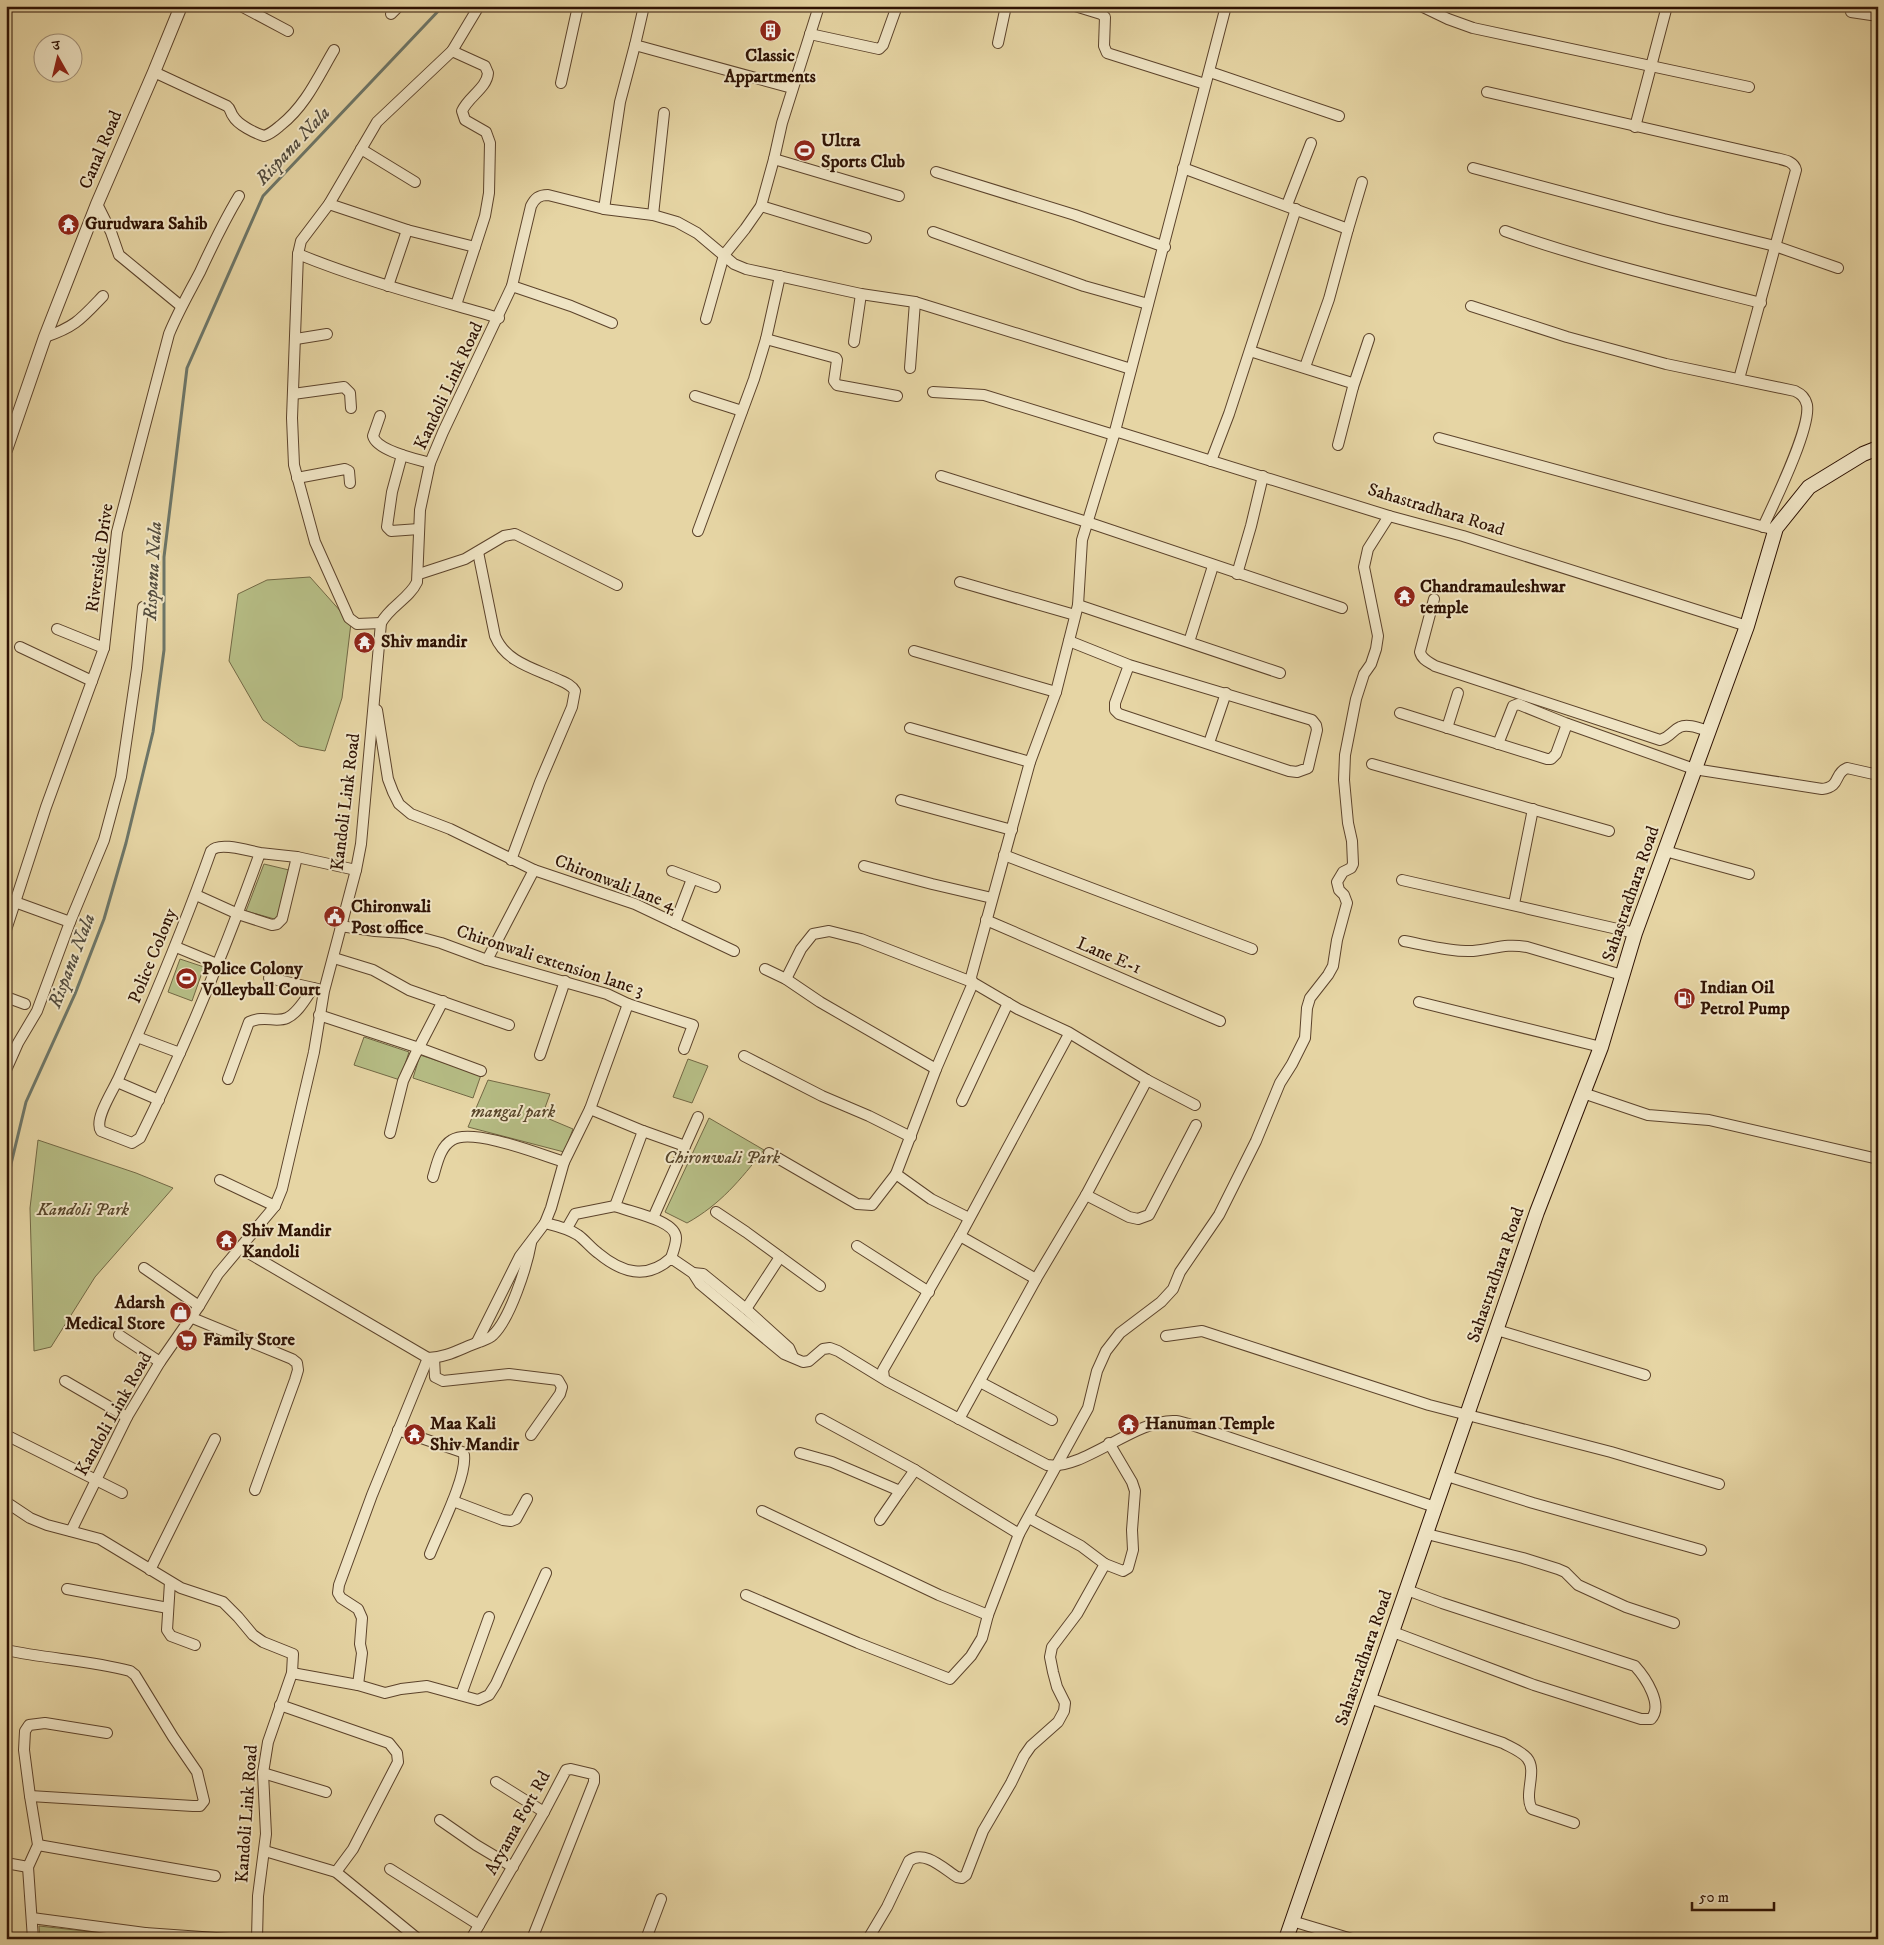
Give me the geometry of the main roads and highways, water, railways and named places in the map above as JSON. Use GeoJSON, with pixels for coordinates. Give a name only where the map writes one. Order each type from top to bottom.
{"type":"FeatureCollection","features":[{"type":"Feature","properties":{"kind":"main road","name":"Sahastradhara Road"},"geometry":{"type":"LineString","coordinates":[[1286,1939],[1537,1212],[1601,1048],[1635,933],[1747,626],[1769,528],[1809,487],[1863,454],[1878,448]]}},
{"type":"Feature","properties":{"kind":"waterway","name":"Rispana Nala"},"geometry":{"type":"LineString","coordinates":[[6,1201],[11,1164],[26,1102],[75,994],[104,919],[126,843],[153,732],[164,650],[164,557],[187,368],[263,196],[443,6]]}},
{"type":"Feature","properties":{"kind":"waterway","name":"Rispana Nala"},"geometry":{"type":"LineString","coordinates":[[6,1295],[8,1319],[6,1332]]}},
{"type":"Feature","properties":{"kind":"place","name":"Classic Appartments"},"geometry":{"type":"Point","coordinates":[770,31]}},
{"type":"Feature","properties":{"kind":"place","name":"Ultra Sports Club"},"geometry":{"type":"Point","coordinates":[805,151]}},
{"type":"Feature","properties":{"kind":"place","name":"Gurudwara Sahib"},"geometry":{"type":"Point","coordinates":[69,224]}},
{"type":"Feature","properties":{"kind":"place","name":"Chandramauleshwar temple"},"geometry":{"type":"Point","coordinates":[1404,597]}},
{"type":"Feature","properties":{"kind":"place","name":"Shiv mandir"},"geometry":{"type":"Point","coordinates":[365,642]}},
{"type":"Feature","properties":{"kind":"place","name":"Chironwali Post office"},"geometry":{"type":"Point","coordinates":[335,917]}},
{"type":"Feature","properties":{"kind":"place","name":"Police Colony Volleyball Court"},"geometry":{"type":"Point","coordinates":[186,979]}},
{"type":"Feature","properties":{"kind":"place","name":"Indian Oil Petrol Pump"},"geometry":{"type":"Point","coordinates":[1684,998]}},
{"type":"Feature","properties":{"kind":"place","name":"Shiv Mandir Kandoli"},"geometry":{"type":"Point","coordinates":[226,1241]}},
{"type":"Feature","properties":{"kind":"place","name":"Adarsh Medical Store"},"geometry":{"type":"Point","coordinates":[181,1313]}},
{"type":"Feature","properties":{"kind":"place","name":"Family Store"},"geometry":{"type":"Point","coordinates":[187,1340]}},
{"type":"Feature","properties":{"kind":"place","name":"Hanuman Temple"},"geometry":{"type":"Point","coordinates":[1129,1424]}},
{"type":"Feature","properties":{"kind":"place","name":"Maa Kali Shiv Mandir"},"geometry":{"type":"Point","coordinates":[414,1434]}},
{"type":"Feature","properties":{"kind":"park label","name":"mangal park"},"geometry":{"type":"Point","coordinates":[513,1112]}},
{"type":"Feature","properties":{"kind":"park label","name":"Chironwali Park"},"geometry":{"type":"Point","coordinates":[722,1158]}},
{"type":"Feature","properties":{"kind":"park label","name":"Kandoli Park"},"geometry":{"type":"Point","coordinates":[83,1210]}}]}
